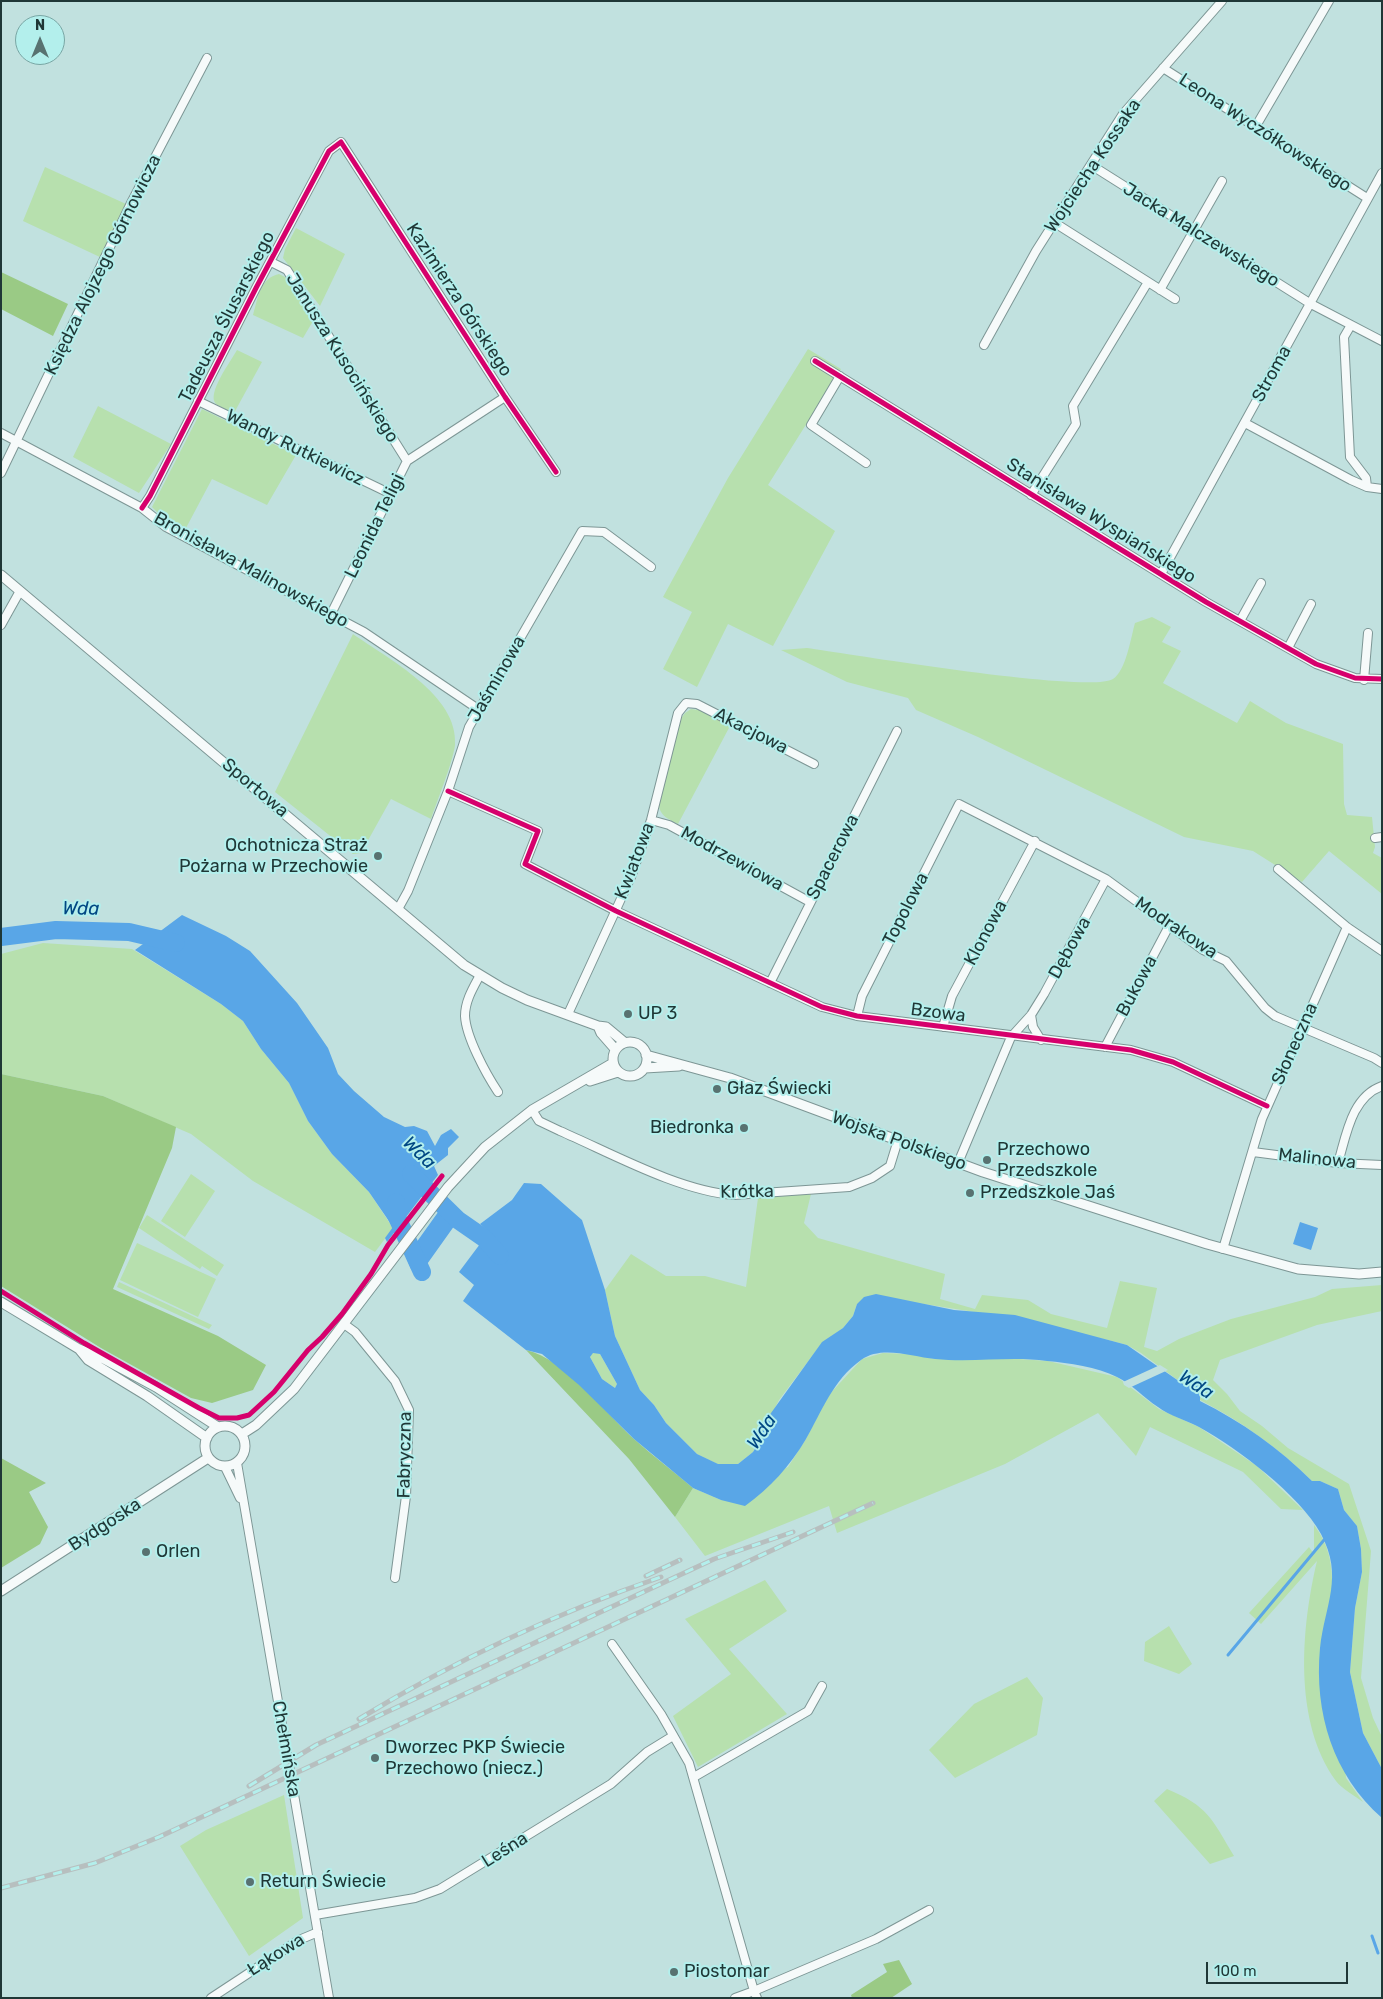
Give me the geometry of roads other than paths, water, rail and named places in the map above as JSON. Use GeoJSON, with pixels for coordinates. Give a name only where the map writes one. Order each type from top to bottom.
{"type":"FeatureCollection","features":[{"type":"Feature","properties":{"kind":"street","name":"Wojciecha Kossaka"},"geometry":{"type":"LineString","coordinates":[[984,345],[1054,223],[1123,114],[1222,1]]}},
{"type":"Feature","properties":{"kind":"street"},"geometry":{"type":"LineString","coordinates":[[1256,126],[1329,1]]}},
{"type":"Feature","properties":{"kind":"street","name":"Księdza Alojzego Górnowicza"},"geometry":{"type":"LineString","coordinates":[[1,473],[132,201],[207,58]]}},
{"type":"Feature","properties":{"kind":"street","name":"Leona Wyczółkowskiego"},"geometry":{"type":"LineString","coordinates":[[1163,68],[1367,198]]}},
{"type":"Feature","properties":{"kind":"street","name":"Tadeusza Ślusarskiego"},"geometry":{"type":"LineString","coordinates":[[142,508],[150,496],[329,151],[341,142]]}},
{"type":"Feature","properties":{"kind":"street","name":"Kazimierza Górskiego"},"geometry":{"type":"LineString","coordinates":[[341,142],[505,397],[556,472]]}},
{"type":"Feature","properties":{"kind":"street","name":"Jacka Malczewskiego"},"geometry":{"type":"LineString","coordinates":[[1090,165],[1311,304],[1382,341]]}},
{"type":"Feature","properties":{"kind":"street","name":"Stroma"},"geometry":{"type":"LineString","coordinates":[[1161,574],[1382,172]]}},
{"type":"Feature","properties":{"kind":"street"},"geometry":{"type":"LineString","coordinates":[[1160,290],[1222,182]]}},
{"type":"Feature","properties":{"kind":"street"},"geometry":{"type":"LineString","coordinates":[[1054,223],[1175,299]]}},
{"type":"Feature","properties":{"kind":"street","name":"Janusza Kusocińskiego"},"geometry":{"type":"LineString","coordinates":[[271,262],[287,270],[407,461]]}},
{"type":"Feature","properties":{"kind":"street"},"geometry":{"type":"LineString","coordinates":[[1031,494],[1076,424],[1073,406],[1148,282]]}},
{"type":"Feature","properties":{"kind":"street"},"geometry":{"type":"LineString","coordinates":[[1351,325],[1344,337],[1350,457],[1366,478],[1367,487]]}},
{"type":"Feature","properties":{"kind":"street","name":"Stanisława Wyspiańskiego"},"geometry":{"type":"LineString","coordinates":[[815,361],[1161,574],[1288,648],[1331,671],[1364,680],[1382,679]]}},
{"type":"Feature","properties":{"kind":"street"},"geometry":{"type":"LineString","coordinates":[[840,376],[811,426],[866,463]]}},
{"type":"Feature","properties":{"kind":"street","name":"Leonida Teligi"},"geometry":{"type":"LineString","coordinates":[[331,614],[407,461],[505,397]]}},
{"type":"Feature","properties":{"kind":"street","name":"Wandy Rutkiewicz"},"geometry":{"type":"LineString","coordinates":[[198,401],[391,494]]}},
{"type":"Feature","properties":{"kind":"street"},"geometry":{"type":"LineString","coordinates":[[1245,423],[1367,487],[1382,489]]}},
{"type":"Feature","properties":{"kind":"street","name":"Bronisława Malinowskiego"},"geometry":{"type":"LineString","coordinates":[[1,433],[142,508],[166,527],[364,632],[478,709]]}},
{"type":"Feature","properties":{"kind":"street","name":"Jaśminowa"},"geometry":{"type":"LineString","coordinates":[[398,909],[408,891],[448,791],[469,727],[582,531],[604,532],[651,567]]}},
{"type":"Feature","properties":{"kind":"street","name":"Sportowa"},"geometry":{"type":"LineString","coordinates":[[1,576],[398,909],[480,975],[526,1000],[598,1026],[606,1027],[624,1042]]}},
{"type":"Feature","properties":{"kind":"street"},"geometry":{"type":"LineString","coordinates":[[1240,621],[1261,583]]}},
{"type":"Feature","properties":{"kind":"street"},"geometry":{"type":"LineString","coordinates":[[1,625],[20,591]]}},
{"type":"Feature","properties":{"kind":"street"},"geometry":{"type":"LineString","coordinates":[[1288,648],[1311,604]]}},
{"type":"Feature","properties":{"kind":"street"},"geometry":{"type":"LineString","coordinates":[[1364,680],[1368,633]]}},
{"type":"Feature","properties":{"kind":"street","name":"Akacjowa"},"geometry":{"type":"LineString","coordinates":[[686,703],[697,704],[814,764]]}},
{"type":"Feature","properties":{"kind":"street","name":"Kwiatowa"},"geometry":{"type":"LineString","coordinates":[[568,1014],[631,877],[651,820],[678,713],[686,703]]}},
{"type":"Feature","properties":{"kind":"street","name":"Spacerowa"},"geometry":{"type":"LineString","coordinates":[[770,982],[896,731]]}},
{"type":"Feature","properties":{"kind":"street","name":"Bzowa"},"geometry":{"type":"LineString","coordinates":[[448,791],[538,830],[526,864],[616,911],[822,1007],[857,1016],[1010,1037],[1131,1050],[1173,1062],[1267,1106]]}},
{"type":"Feature","properties":{"kind":"street","name":"Modrakowa"},"geometry":{"type":"LineString","coordinates":[[959,804],[1035,841],[1106,879],[1202,950],[1226,961],[1265,1008],[1275,1016],[1382,1063]]}},
{"type":"Feature","properties":{"kind":"street","name":"Topolowa"},"geometry":{"type":"LineString","coordinates":[[857,1016],[862,996],[959,804]]}},
{"type":"Feature","properties":{"kind":"street","name":"Modrzewiowa"},"geometry":{"type":"LineString","coordinates":[[651,820],[669,825],[810,902]]}},
{"type":"Feature","properties":{"kind":"street","name":"Klonowa"},"geometry":{"type":"LineString","coordinates":[[943,1027],[952,996],[1035,841]]}},
{"type":"Feature","properties":{"kind":"street"},"geometry":{"type":"LineString","coordinates":[[1278,870],[1347,928],[1382,951]]}},
{"type":"Feature","properties":{"kind":"street","name":"Dębowa"},"geometry":{"type":"LineString","coordinates":[[1010,1037],[1031,1015],[1074,941],[1106,879]]}},
{"type":"Feature","properties":{"kind":"street","name":"Bukowa"},"geometry":{"type":"LineString","coordinates":[[1105,1046],[1169,926]]}},
{"type":"Feature","properties":{"kind":"street","name":"Słoneczna"},"geometry":{"type":"LineString","coordinates":[[1223,1249],[1267,1106],[1347,928]]}},
{"type":"Feature","properties":{"kind":"street"},"geometry":{"type":"LineString","coordinates":[[480,975],[468,998],[465,1017],[477,1053],[498,1092]]}},
{"type":"Feature","properties":{"kind":"street"},"geometry":{"type":"LineString","coordinates":[[1031,1015],[1033,1027],[1041,1040]]}},
{"type":"Feature","properties":{"kind":"street"},"geometry":{"type":"LineString","coordinates":[[598,1026],[601,1033],[615,1049]]}},
{"type":"Feature","properties":{"kind":"street"},"geometry":{"type":"LineString","coordinates":[[958,1163],[1010,1037]]}},
{"type":"Feature","properties":{"kind":"street"},"geometry":{"type":"LineString","coordinates":[[578,1085],[618,1072],[633,1076],[644,1068],[646,1055],[638,1044],[624,1042],[615,1049],[613,1063],[618,1072]]}},
{"type":"Feature","properties":{"kind":"street","name":"Wojska Polskiego"},"geometry":{"type":"LineString","coordinates":[[646,1055],[663,1059],[679,1066],[730,1078],[958,1163],[1067,1200],[1223,1249],[1273,1263],[1321,1272],[1382,1272]]}},
{"type":"Feature","properties":{"kind":"street"},"geometry":{"type":"LineString","coordinates":[[242,1434],[256,1425],[294,1389],[462,1172],[486,1147],[532,1110],[613,1063]]}},
{"type":"Feature","properties":{"kind":"street","name":"Wojska Polskiego"},"geometry":{"type":"LineString","coordinates":[[644,1068],[679,1066]]}},
{"type":"Feature","properties":{"kind":"street"},"geometry":{"type":"LineString","coordinates":[[1338,1163],[1352,1114],[1365,1097],[1382,1086]]}},
{"type":"Feature","properties":{"kind":"street","name":"Krótka"},"geometry":{"type":"LineString","coordinates":[[532,1110],[539,1121],[560,1131],[693,1188],[718,1194],[743,1194],[856,1185],[890,1166],[898,1140]]}},
{"type":"Feature","properties":{"kind":"street","name":"Malinowa"},"geometry":{"type":"LineString","coordinates":[[1253,1152],[1338,1163],[1382,1165]]}},
{"type":"Feature","properties":{"kind":"street"},"geometry":{"type":"LineString","coordinates":[[1,1302],[78,1349],[104,1359],[156,1387],[218,1427],[231,1427],[242,1434],[245,1440],[245,1453],[237,1464],[225,1467],[218,1466],[208,1458],[205,1451],[207,1438],[218,1427]]}},
{"type":"Feature","properties":{"kind":"street","name":"Fabryczna"},"geometry":{"type":"LineString","coordinates":[[344,1324],[355,1332],[395,1382],[409,1410],[406,1496],[395,1578]]}},
{"type":"Feature","properties":{"kind":"street"},"geometry":{"type":"LineString","coordinates":[[78,1349],[88,1360],[147,1396],[207,1438]]}},
{"type":"Feature","properties":{"kind":"street","name":"Bydgoska"},"geometry":{"type":"LineString","coordinates":[[1,1591],[208,1458]]}},
{"type":"Feature","properties":{"kind":"street","name":"Chełmińska"},"geometry":{"type":"LineString","coordinates":[[237,1464],[242,1502],[258,1584],[329,1998]]}},
{"type":"Feature","properties":{"kind":"street","name":"Chełmińska"},"geometry":{"type":"LineString","coordinates":[[225,1467],[242,1502]]}},
{"type":"Feature","properties":{"kind":"street"},"geometry":{"type":"LineString","coordinates":[[612,1644],[661,1714],[694,1776],[756,1994]]}},
{"type":"Feature","properties":{"kind":"street"},"geometry":{"type":"LineString","coordinates":[[694,1776],[808,1711],[822,1686]]}},
{"type":"Feature","properties":{"kind":"street","name":"Leśna"},"geometry":{"type":"LineString","coordinates":[[315,1915],[415,1898],[440,1889],[612,1784],[647,1752],[673,1736]]}},
{"type":"Feature","properties":{"kind":"street"},"geometry":{"type":"LineString","coordinates":[[735,1998],[756,1994],[876,1939],[929,1910]]}},
{"type":"Feature","properties":{"kind":"street","name":"Łąkowa"},"geometry":{"type":"LineString","coordinates":[[211,1998],[299,1940],[318,1932]]}},
{"type":"Feature","properties":{"kind":"water"},"geometry":{"type":"Polygon","coordinates":[[[182,915],[226,936],[250,951],[297,1003],[328,1048],[338,1074],[384,1117],[405,1127],[414,1126],[427,1131],[435,1146],[441,1135],[451,1129],[459,1137],[448,1148],[448,1155],[434,1166],[438,1175],[387,1242],[385,1238],[393,1227],[369,1192],[332,1154],[308,1121],[289,1083],[261,1049],[243,1021],[221,1004],[135,950],[182,915]]]}},
{"type":"Feature","properties":{"kind":"water"},"geometry":{"type":"Polygon","coordinates":[[[524,1183],[541,1184],[582,1220],[605,1290],[615,1336],[640,1390],[654,1405],[666,1423],[697,1454],[718,1464],[738,1464],[753,1452],[759,1442],[766,1420],[822,1342],[843,1328],[853,1316],[857,1304],[864,1297],[876,1294],[954,1310],[1015,1315],[1127,1345],[1183,1384],[1200,1386],[1200,1401],[1259,1436],[1312,1481],[1320,1481],[1338,1489],[1344,1510],[1357,1526],[1362,1572],[1355,1608],[1350,1672],[1363,1733],[1382,1769],[1382,1818],[1365,1801],[1339,1762],[1330,1741],[1324,1719],[1320,1696],[1319,1672],[1322,1632],[1331,1591],[1332,1577],[1328,1549],[1311,1519],[1298,1504],[1266,1474],[1231,1447],[1199,1427],[1163,1410],[1122,1380],[1092,1368],[1064,1363],[1019,1359],[949,1360],[897,1353],[878,1353],[861,1360],[843,1377],[829,1396],[800,1449],[779,1476],[763,1492],[745,1506],[721,1500],[693,1488],[634,1439],[579,1385],[542,1354],[526,1350],[463,1301],[474,1285],[459,1272],[489,1232],[480,1224],[512,1200],[524,1183]],[[593,1353],[590,1357],[602,1379],[615,1388],[617,1384],[600,1354],[593,1353]]]}},
{"type":"Feature","properties":{"kind":"water"},"geometry":{"type":"Polygon","coordinates":[[[446,1201],[462,1215],[420,1274],[411,1269],[406,1257],[446,1201]]]}},
{"type":"Feature","properties":{"kind":"water"},"geometry":{"type":"Polygon","coordinates":[[[1300,1222],[1318,1228],[1311,1250],[1293,1244],[1300,1222]]]}},
{"type":"Feature","properties":{"kind":"waterway","name":"Wda"},"geometry":{"type":"LineString","coordinates":[[1,937],[56,930],[129,932],[176,943]]}},
{"type":"Feature","properties":{"kind":"waterway","name":"Wda"},"geometry":{"type":"LineString","coordinates":[[411,1174],[458,1220],[484,1238],[500,1256]]}},
{"type":"Feature","properties":{"kind":"waterway"},"geometry":{"type":"LineString","coordinates":[[396,1202],[396,1215],[422,1272]]}},
{"type":"Feature","properties":{"kind":"waterway"},"geometry":{"type":"LineString","coordinates":[[1228,1655],[1324,1540]]}},
{"type":"Feature","properties":{"kind":"waterway"},"geometry":{"type":"LineString","coordinates":[[1372,1936],[1378,1953]]}},
{"type":"Feature","properties":{"kind":"railway"},"geometry":{"type":"LineString","coordinates":[[1,1888],[95,1863],[159,1837],[873,1503]]}},
{"type":"Feature","properties":{"kind":"railway"},"geometry":{"type":"LineString","coordinates":[[249,1786],[316,1745],[714,1559],[793,1532]]}},
{"type":"Feature","properties":{"kind":"railway"},"geometry":{"type":"LineString","coordinates":[[646,1576],[680,1560]]}},
{"type":"Feature","properties":{"kind":"railway"},"geometry":{"type":"LineString","coordinates":[[359,1719],[432,1677],[544,1622],[661,1577]]}},
{"type":"Feature","properties":{"kind":"place","name":"Ochotnicza Straż Pożarna w Przechowie"},"geometry":{"type":"Point","coordinates":[378,856]}},
{"type":"Feature","properties":{"kind":"place","name":"UP 3"},"geometry":{"type":"Point","coordinates":[628,1014]}},
{"type":"Feature","properties":{"kind":"place","name":"Głaz Świecki"},"geometry":{"type":"Point","coordinates":[717,1089]}},
{"type":"Feature","properties":{"kind":"place","name":"Biedronka"},"geometry":{"type":"Point","coordinates":[744,1128]}},
{"type":"Feature","properties":{"kind":"place","name":"Przechowo Przedszkole"},"geometry":{"type":"Point","coordinates":[987,1160]}},
{"type":"Feature","properties":{"kind":"place","name":"Przedszkole Jaś"},"geometry":{"type":"Point","coordinates":[970,1193]}},
{"type":"Feature","properties":{"kind":"place","name":"Orlen"},"geometry":{"type":"Point","coordinates":[146,1552]}},
{"type":"Feature","properties":{"kind":"place","name":"Dworzec PKP Świecie Przechowo (niecz.)"},"geometry":{"type":"Point","coordinates":[375,1758]}},
{"type":"Feature","properties":{"kind":"place","name":"Return Świecie"},"geometry":{"type":"Point","coordinates":[250,1882]}},
{"type":"Feature","properties":{"kind":"place","name":"Piostomar"},"geometry":{"type":"Point","coordinates":[674,1972]}}]}
